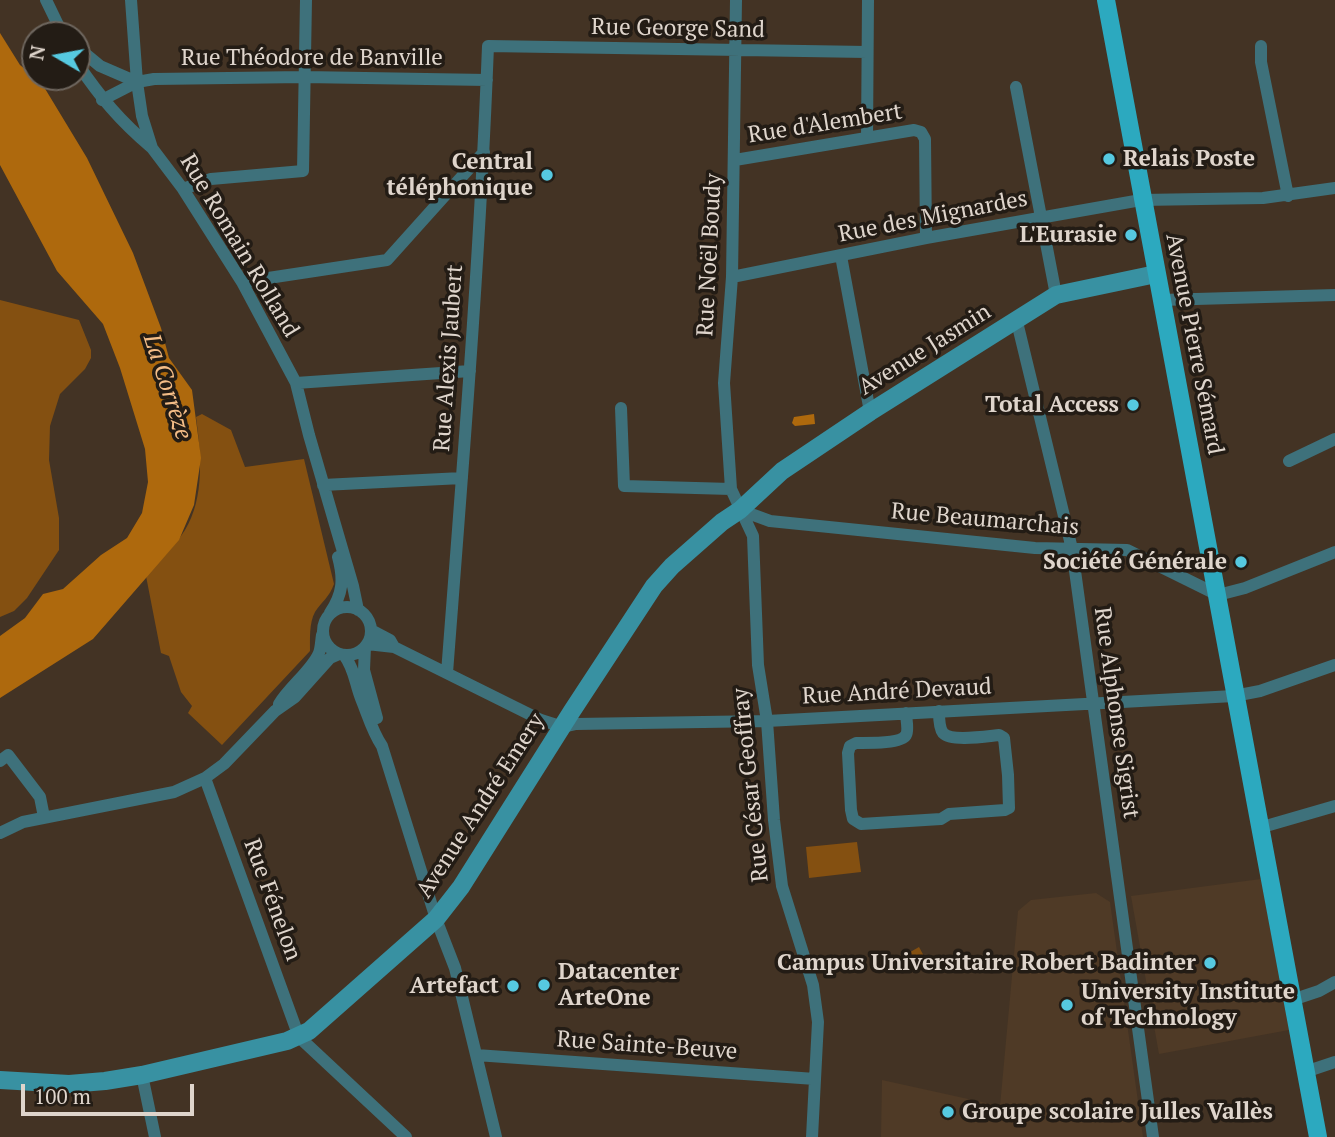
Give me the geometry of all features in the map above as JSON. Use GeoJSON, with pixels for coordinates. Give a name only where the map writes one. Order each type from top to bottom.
{"type":"FeatureCollection","features":[{"type":"Feature","properties":{"kind":"main road","name":"Avenue Pierre Sémard"},"geometry":{"type":"LineString","coordinates":[[1106,0],[1141,200],[1218,595],[1234,696],[1318,1137]]}},
{"type":"Feature","properties":{"kind":"street"},"geometry":{"type":"LineString","coordinates":[[46,0],[57,21]]}},
{"type":"Feature","properties":{"kind":"street","name":"Rue Romain Rolland"},"geometry":{"type":"LineString","coordinates":[[131,0],[137,82],[142,116],[152,148],[183,190],[242,282],[296,383],[358,610]]}},
{"type":"Feature","properties":{"kind":"street"},"geometry":{"type":"LineString","coordinates":[[183,190],[211,179],[303,171],[306,0]]}},
{"type":"Feature","properties":{"kind":"street","name":"Rue Noël Boudy"},"geometry":{"type":"LineString","coordinates":[[736,0],[732,277],[724,383],[731,489],[740,510]]}},
{"type":"Feature","properties":{"kind":"street"},"geometry":{"type":"LineString","coordinates":[[867,138],[868,0]]}},
{"type":"Feature","properties":{"kind":"street"},"geometry":{"type":"LineString","coordinates":[[1261,46],[1261,62],[1288,195]]}},
{"type":"Feature","properties":{"kind":"street","name":"Rue George Sand"},"geometry":{"type":"LineString","coordinates":[[488,47],[867,52]]}},
{"type":"Feature","properties":{"kind":"street","name":"Rue Alexis Jaubert"},"geometry":{"type":"LineString","coordinates":[[447,673],[470,371],[488,47]]}},
{"type":"Feature","properties":{"kind":"street"},"geometry":{"type":"LineString","coordinates":[[91,59],[100,66],[137,82]]}},
{"type":"Feature","properties":{"kind":"street","name":"Rue Théodore de Banville"},"geometry":{"type":"LineString","coordinates":[[137,82],[154,79],[304,78],[487,80]]}},
{"type":"Feature","properties":{"kind":"street"},"geometry":{"type":"LineString","coordinates":[[102,100],[137,82]]}},
{"type":"Feature","properties":{"kind":"street"},"geometry":{"type":"LineString","coordinates":[[91,84],[122,123],[152,148]]}},
{"type":"Feature","properties":{"kind":"street"},"geometry":{"type":"LineString","coordinates":[[1016,87],[1056,295]]}},
{"type":"Feature","properties":{"kind":"street","name":"Rue d'Alembert"},"geometry":{"type":"LineString","coordinates":[[735,160],[914,130],[921,132],[925,139],[926,238]]}},
{"type":"Feature","properties":{"kind":"street"},"geometry":{"type":"LineString","coordinates":[[242,282],[387,260],[484,152]]}},
{"type":"Feature","properties":{"kind":"street","name":"Rue des Mignardes"},"geometry":{"type":"LineString","coordinates":[[732,277],[926,238],[1141,200],[1288,195],[1335,188]]}},
{"type":"Feature","properties":{"kind":"street"},"geometry":{"type":"LineString","coordinates":[[842,256],[870,412]]}},
{"type":"Feature","properties":{"kind":"street","name":"Avenue Jasmin"},"geometry":{"type":"LineString","coordinates":[[740,510],[782,471],[1056,295],[1156,274]]}},
{"type":"Feature","properties":{"kind":"street"},"geometry":{"type":"LineString","coordinates":[[1161,300],[1335,295]]}},
{"type":"Feature","properties":{"kind":"street","name":"Rue Alphonse Sigrist"},"geometry":{"type":"LineString","coordinates":[[1017,322],[1072,549],[1153,1137]]}},
{"type":"Feature","properties":{"kind":"street"},"geometry":{"type":"LineString","coordinates":[[296,383],[470,371]]}},
{"type":"Feature","properties":{"kind":"street"},"geometry":{"type":"LineString","coordinates":[[621,408],[624,486],[731,489]]}},
{"type":"Feature","properties":{"kind":"street"},"geometry":{"type":"LineString","coordinates":[[1289,461],[1335,439]]}},
{"type":"Feature","properties":{"kind":"street"},"geometry":{"type":"LineString","coordinates":[[323,485],[462,478]]}},
{"type":"Feature","properties":{"kind":"street","name":"Rue Beaumarchais"},"geometry":{"type":"LineString","coordinates":[[740,510],[770,521],[1035,548],[1127,550],[1218,595]]}},
{"type":"Feature","properties":{"kind":"street","name":"Rue César Geoffray"},"geometry":{"type":"LineString","coordinates":[[740,510],[753,536],[758,665],[767,720],[782,886],[813,985],[818,1021],[812,1137]]}},
{"type":"Feature","properties":{"kind":"street","name":"Avenue André Emery"},"geometry":{"type":"LineString","coordinates":[[0,1080],[69,1084],[142,1075],[299,1037],[309,1031],[436,919],[461,887],[654,586],[682,557],[740,510]]}},
{"type":"Feature","properties":{"kind":"street","name":"Rue Romain Rolland"},"geometry":{"type":"LineString","coordinates":[[328,615],[339,600],[342,587],[330,512]]}},
{"type":"Feature","properties":{"kind":"street"},"geometry":{"type":"LineString","coordinates":[[1218,595],[1245,588],[1335,552]]}},
{"type":"Feature","properties":{"kind":"street"},"geometry":{"type":"LineString","coordinates":[[275,711],[288,690],[319,652],[328,615],[345,607],[358,610],[368,620],[371,630],[366,646],[365,670],[382,736],[382,746]]}},
{"type":"Feature","properties":{"kind":"street"},"geometry":{"type":"LineString","coordinates":[[371,630],[390,640],[394,647]]}},
{"type":"Feature","properties":{"kind":"street"},"geometry":{"type":"LineString","coordinates":[[323,633],[331,650],[351,665],[362,702],[382,746],[436,919],[455,968],[496,1137]]}},
{"type":"Feature","properties":{"kind":"street"},"geometry":{"type":"LineString","coordinates":[[0,833],[23,822],[44,817],[174,792],[205,778],[224,764],[275,711],[295,697],[330,658],[358,653],[366,646],[394,647],[541,720],[563,727]]}},
{"type":"Feature","properties":{"kind":"street","name":"Rue André Devaud"},"geometry":{"type":"LineString","coordinates":[[563,727],[576,724],[767,720],[1234,696],[1260,691],[1335,666]]}},
{"type":"Feature","properties":{"kind":"street"},"geometry":{"type":"LineString","coordinates":[[906,712],[907,733],[904,738],[850,746],[848,753],[851,810],[853,819],[861,824],[941,819],[949,814],[1009,808],[1004,738],[999,735],[945,735],[941,730],[939,710]]}},
{"type":"Feature","properties":{"kind":"street"},"geometry":{"type":"LineString","coordinates":[[0,761],[8,755],[40,797],[44,817]]}},
{"type":"Feature","properties":{"kind":"street","name":"Rue Fénelon"},"geometry":{"type":"LineString","coordinates":[[205,778],[299,1037]]}},
{"type":"Feature","properties":{"kind":"street"},"geometry":{"type":"LineString","coordinates":[[1259,828],[1335,806]]}},
{"type":"Feature","properties":{"kind":"street"},"geometry":{"type":"LineString","coordinates":[[1292,1000],[1320,991],[1335,982]]}},
{"type":"Feature","properties":{"kind":"street"},"geometry":{"type":"LineString","coordinates":[[299,1037],[406,1137]]}},
{"type":"Feature","properties":{"kind":"street","name":"Rue Sainte-Beuve"},"geometry":{"type":"LineString","coordinates":[[476,1055],[816,1079]]}},
{"type":"Feature","properties":{"kind":"street"},"geometry":{"type":"LineString","coordinates":[[1305,1072],[1335,1062]]}},
{"type":"Feature","properties":{"kind":"street"},"geometry":{"type":"LineString","coordinates":[[142,1075],[155,1137]]}},
{"type":"Feature","properties":{"kind":"shaded area"},"geometry":{"type":"Polygon","coordinates":[[[0,300],[79,320],[91,350],[91,358],[85,369],[60,394],[50,426],[49,460],[59,518],[59,550],[27,598],[14,611],[0,617],[0,300]]]}},
{"type":"Feature","properties":{"kind":"shaded area"},"geometry":{"type":"Polygon","coordinates":[[[202,414],[231,430],[245,467],[304,459],[334,584],[313,616],[310,651],[222,745],[188,713],[192,706],[181,692],[169,656],[161,653],[146,576],[177,542],[196,504],[200,475],[196,417],[202,414]]]}},
{"type":"Feature","properties":{"kind":"shaded area"},"geometry":{"type":"Polygon","coordinates":[[[857,842],[861,872],[809,878],[806,847],[857,842]]]}},
{"type":"Feature","properties":{"kind":"shaded area","name":"Campus Universitaire Robert Badinter"},"geometry":{"type":"Polygon","coordinates":[[[1261,879],[1289,1030],[1159,1054],[1131,896],[1261,879]]]}},
{"type":"Feature","properties":{"kind":"shaded area","name":"University Institute of Technology"},"geometry":{"type":"Polygon","coordinates":[[[1096,893],[1110,902],[1143,1137],[881,1137],[882,1080],[1000,1106],[1018,911],[1031,900],[1096,893]]]}},
{"type":"Feature","properties":{"kind":"shaded area"},"geometry":{"type":"Polygon","coordinates":[[[919,947],[925,958],[911,965],[905,955],[919,947]]]}},
{"type":"Feature","properties":{"kind":"water","name":"La Corrèze"},"geometry":{"type":"Polygon","coordinates":[[[0,33],[21,66],[21,91],[46,91],[87,158],[133,253],[161,328],[169,358],[192,390],[201,458],[194,505],[179,540],[93,639],[0,698],[0,636],[25,618],[43,594],[63,589],[101,555],[127,538],[142,513],[148,482],[145,449],[120,368],[103,324],[57,271],[0,165],[0,33]]]}},
{"type":"Feature","properties":{"kind":"water"},"geometry":{"type":"Polygon","coordinates":[[[814,414],[815,424],[795,426],[792,423],[794,417],[814,414]]]}},
{"type":"Feature","properties":{"kind":"place","name":"Relais Poste"},"geometry":{"type":"Point","coordinates":[1109,159]}},
{"type":"Feature","properties":{"kind":"place","name":"Central téléphonique"},"geometry":{"type":"Point","coordinates":[547,175]}},
{"type":"Feature","properties":{"kind":"place","name":"L'Eurasie"},"geometry":{"type":"Point","coordinates":[1131,235]}},
{"type":"Feature","properties":{"kind":"place","name":"Total Access"},"geometry":{"type":"Point","coordinates":[1133,405]}},
{"type":"Feature","properties":{"kind":"place","name":"Société Générale"},"geometry":{"type":"Point","coordinates":[1241,562]}},
{"type":"Feature","properties":{"kind":"place","name":"Campus Universitaire Robert Badinter"},"geometry":{"type":"Point","coordinates":[1210,963]}},
{"type":"Feature","properties":{"kind":"place","name":"Datacenter ArteOne"},"geometry":{"type":"Point","coordinates":[544,985]}},
{"type":"Feature","properties":{"kind":"place","name":"Artefact"},"geometry":{"type":"Point","coordinates":[513,986]}},
{"type":"Feature","properties":{"kind":"place","name":"University Institute of Technology"},"geometry":{"type":"Point","coordinates":[1067,1005]}},
{"type":"Feature","properties":{"kind":"place","name":"Groupe scolaire Julles Vallès"},"geometry":{"type":"Point","coordinates":[948,1112]}}]}
